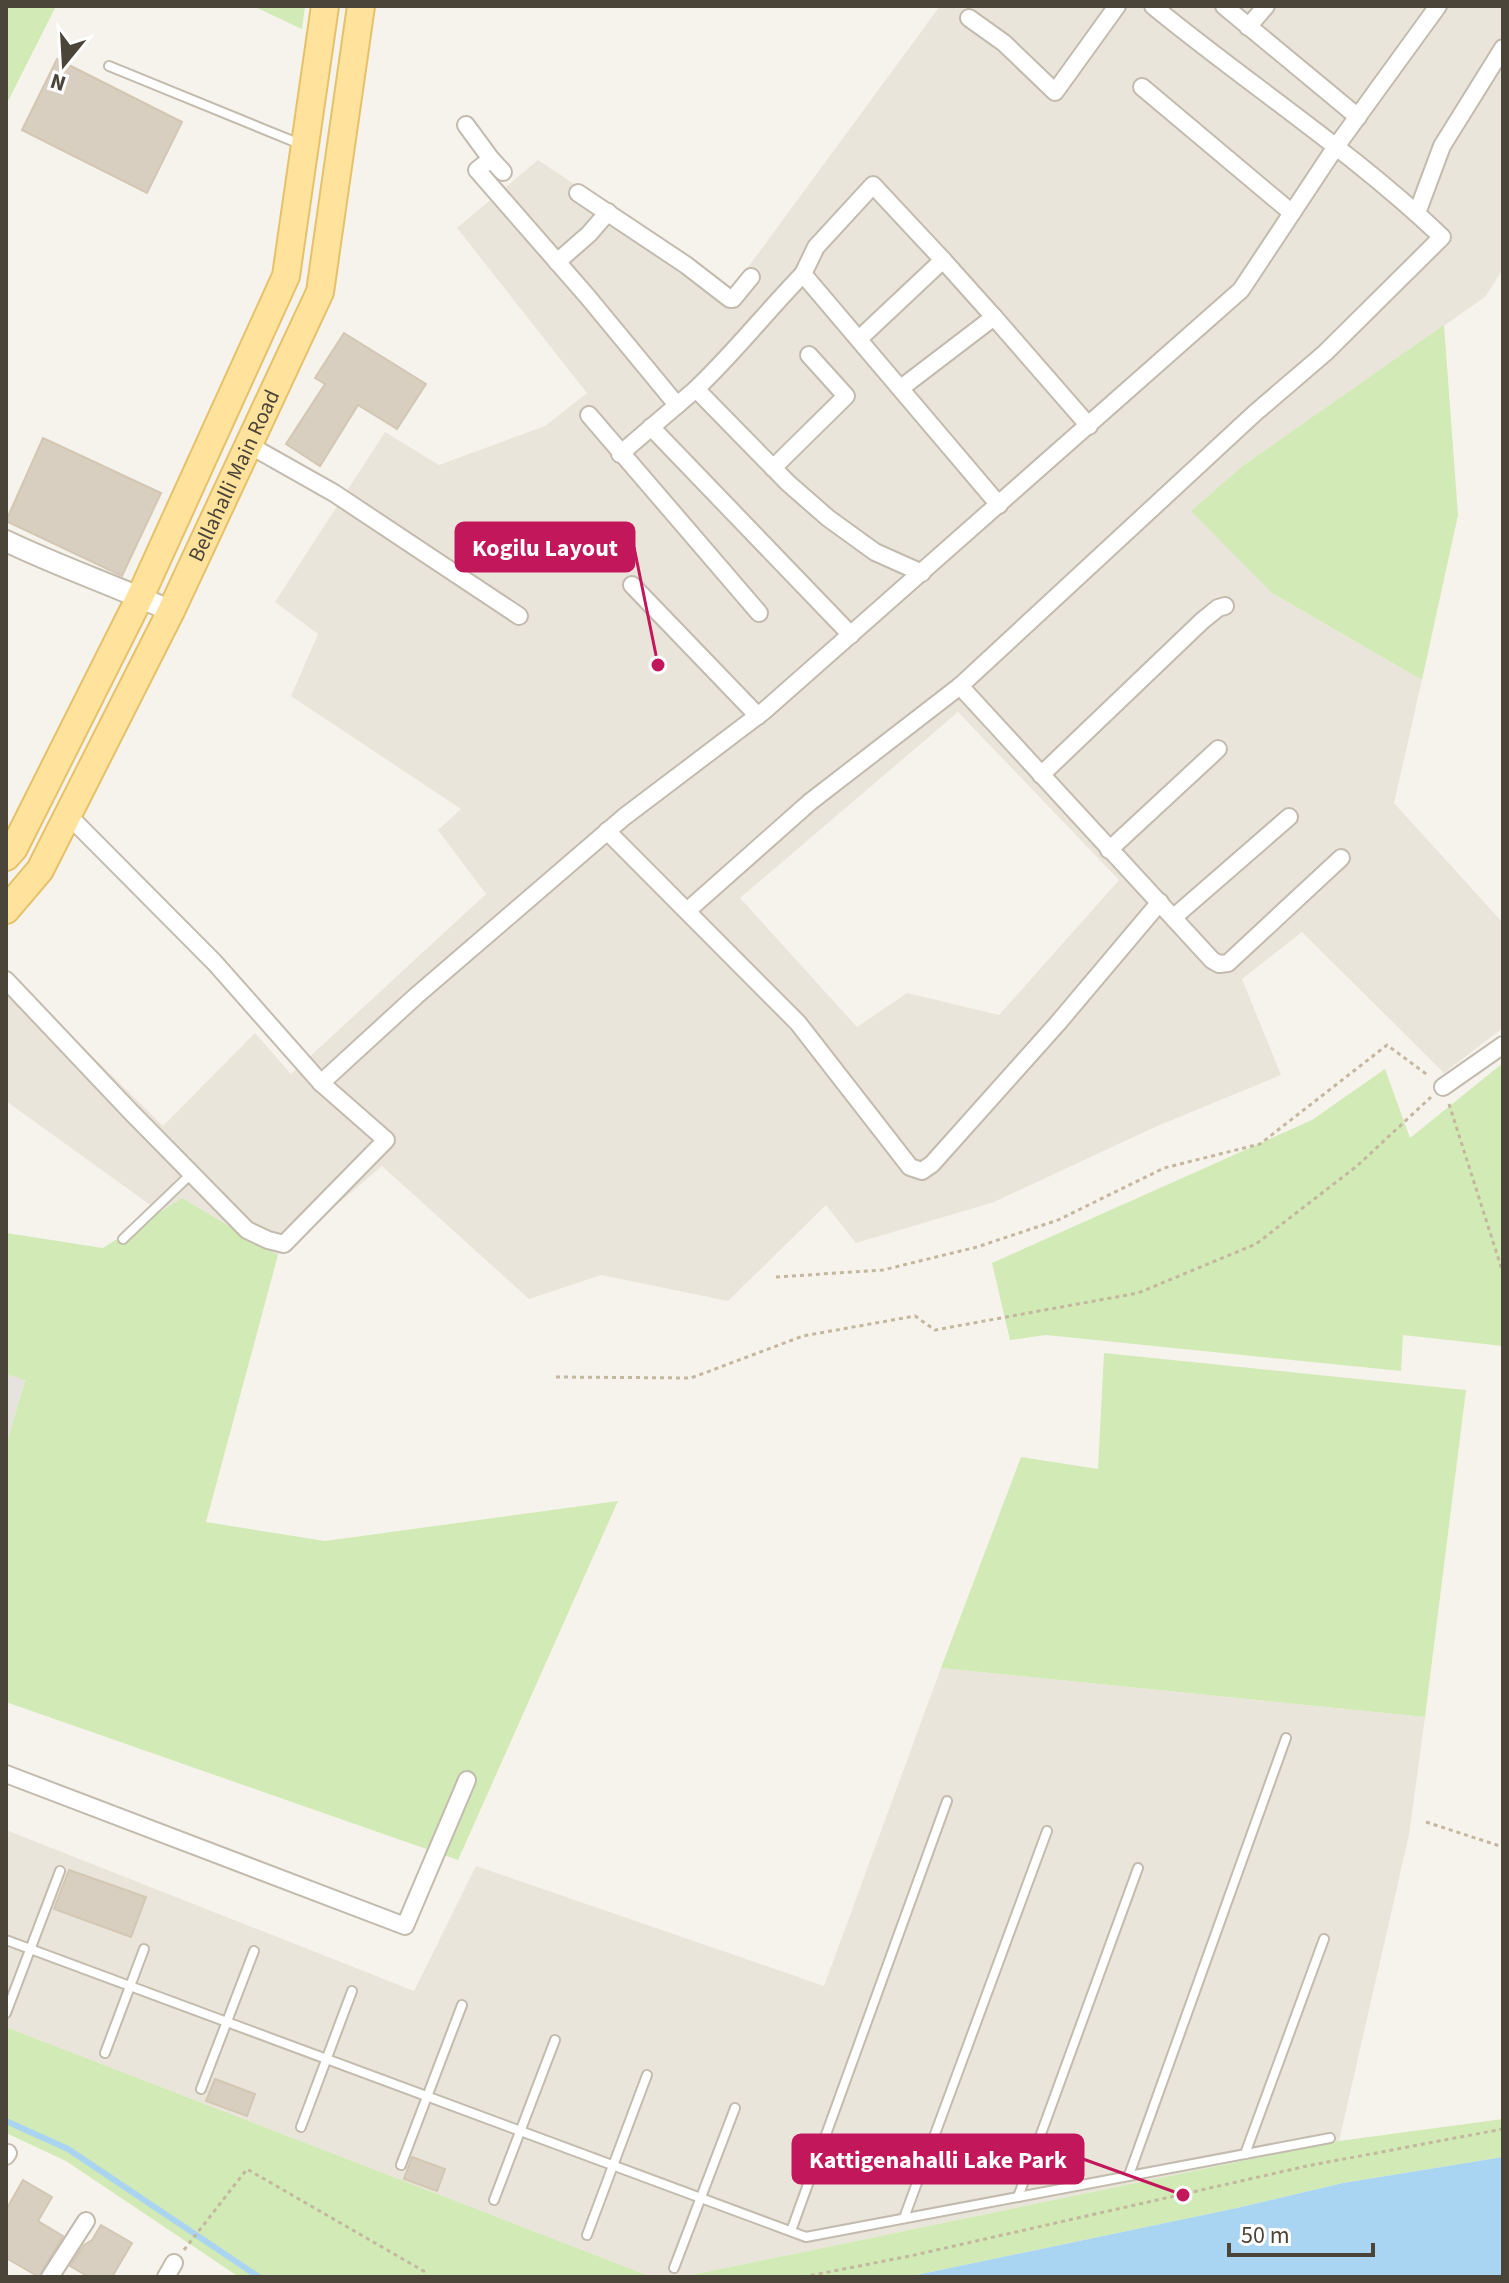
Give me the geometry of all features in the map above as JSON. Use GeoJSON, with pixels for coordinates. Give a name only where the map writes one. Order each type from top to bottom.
{"type":"FeatureCollection","features":[{"type":"Feature","properties":{"kind":"main road","name":"Bellahalli Main Road"},"geometry":{"type":"LineString","coordinates":[[9,850],[140,597],[286,276],[325,6]]}},
{"type":"Feature","properties":{"kind":"main road","name":"Bellahalli Main Road"},"geometry":{"type":"LineString","coordinates":[[6,910],[40,870],[68,815],[171,611],[320,292],[361,6]]}},
{"type":"Feature","properties":{"kind":"street"},"geometry":{"type":"LineString","coordinates":[[969,18],[1004,43],[1055,92],[1117,6]]}},
{"type":"Feature","properties":{"kind":"street"},"geometry":{"type":"LineString","coordinates":[[687,911],[810,802],[960,686],[1255,413],[1325,353],[1442,237],[1417,213],[1153,6]]}},
{"type":"Feature","properties":{"kind":"street"},"geometry":{"type":"LineString","coordinates":[[1224,6],[1358,117]]}},
{"type":"Feature","properties":{"kind":"street"},"geometry":{"type":"LineString","coordinates":[[1248,27],[1266,6]]}},
{"type":"Feature","properties":{"kind":"street"},"geometry":{"type":"LineString","coordinates":[[321,1083],[416,996],[607,831],[758,716],[1241,290],[1431,9]]}},
{"type":"Feature","properties":{"kind":"street"},"geometry":{"type":"LineString","coordinates":[[1417,213],[1442,146],[1503,48]]}},
{"type":"Feature","properties":{"kind":"street"},"geometry":{"type":"LineString","coordinates":[[1142,87],[1292,213]]}},
{"type":"Feature","properties":{"kind":"street"},"geometry":{"type":"LineString","coordinates":[[466,125],[503,172]]}},
{"type":"Feature","properties":{"kind":"street"},"geometry":{"type":"LineString","coordinates":[[491,159],[477,170],[677,405]]}},
{"type":"Feature","properties":{"kind":"street"},"geometry":{"type":"LineString","coordinates":[[620,454],[728,359],[803,274],[816,247],[873,185],[1089,426]]}},
{"type":"Feature","properties":{"kind":"street"},"geometry":{"type":"LineString","coordinates":[[578,193],[730,299],[751,277]]}},
{"type":"Feature","properties":{"kind":"street"},"geometry":{"type":"LineString","coordinates":[[557,262],[589,234],[608,212]]}},
{"type":"Feature","properties":{"kind":"street"},"geometry":{"type":"LineString","coordinates":[[859,339],[943,260]]}},
{"type":"Feature","properties":{"kind":"street"},"geometry":{"type":"LineString","coordinates":[[803,274],[999,505]]}},
{"type":"Feature","properties":{"kind":"street"},"geometry":{"type":"LineString","coordinates":[[901,388],[994,317]]}},
{"type":"Feature","properties":{"kind":"street"},"geometry":{"type":"LineString","coordinates":[[773,468],[846,396],[809,355]]}},
{"type":"Feature","properties":{"kind":"street"},"geometry":{"type":"LineString","coordinates":[[696,389],[773,468],[828,518],[875,552],[922,573]]}},
{"type":"Feature","properties":{"kind":"street"},"geometry":{"type":"LineString","coordinates":[[589,415],[759,613]]}},
{"type":"Feature","properties":{"kind":"street"},"geometry":{"type":"LineString","coordinates":[[651,427],[851,635]]}},
{"type":"Feature","properties":{"kind":"street"},"geometry":{"type":"LineString","coordinates":[[249,445],[334,493],[519,616]]}},
{"type":"Feature","properties":{"kind":"street"},"geometry":{"type":"LineString","coordinates":[[6,541],[171,611]]}},
{"type":"Feature","properties":{"kind":"street"},"geometry":{"type":"LineString","coordinates":[[632,585],[758,716]]}},
{"type":"Feature","properties":{"kind":"street"},"geometry":{"type":"LineString","coordinates":[[1041,775],[1193,630],[1218,608],[1225,606]]}},
{"type":"Feature","properties":{"kind":"street"},"geometry":{"type":"LineString","coordinates":[[960,686],[1109,850],[1219,964],[1228,963],[1341,858]]}},
{"type":"Feature","properties":{"kind":"street"},"geometry":{"type":"LineString","coordinates":[[1109,850],[1218,749]]}},
{"type":"Feature","properties":{"kind":"street"},"geometry":{"type":"LineString","coordinates":[[6,980],[247,1230],[268,1240],[284,1244],[386,1140],[321,1083],[215,963],[68,815]]}},
{"type":"Feature","properties":{"kind":"street"},"geometry":{"type":"LineString","coordinates":[[1174,917],[1289,817]]}},
{"type":"Feature","properties":{"kind":"street"},"geometry":{"type":"LineString","coordinates":[[607,831],[798,1023],[910,1167],[922,1171],[932,1164],[1058,1023],[1160,902]]}},
{"type":"Feature","properties":{"kind":"street"},"geometry":{"type":"LineString","coordinates":[[1443,1087],[1503,1045]]}},
{"type":"Feature","properties":{"kind":"street"},"geometry":{"type":"LineString","coordinates":[[6,1774],[405,1926],[467,1780]]}},
{"type":"Feature","properties":{"kind":"street"},"geometry":{"type":"LineString","coordinates":[[50,2277],[86,2221]]}},
{"type":"Feature","properties":{"kind":"lane"},"geometry":{"type":"LineString","coordinates":[[109,66],[305,146]]}},
{"type":"Feature","properties":{"kind":"lane"},"geometry":{"type":"LineString","coordinates":[[123,1239],[191,1174]]}},
{"type":"Feature","properties":{"kind":"lane"},"geometry":{"type":"LineString","coordinates":[[1129,2175],[1286,1738]]}},
{"type":"Feature","properties":{"kind":"lane"},"geometry":{"type":"LineString","coordinates":[[791,2231],[947,1801]]}},
{"type":"Feature","properties":{"kind":"lane"},"geometry":{"type":"LineString","coordinates":[[904,2218],[1047,1831]]}},
{"type":"Feature","properties":{"kind":"lane"},"geometry":{"type":"LineString","coordinates":[[1018,2197],[1138,1868]]}},
{"type":"Feature","properties":{"kind":"lane"},"geometry":{"type":"LineString","coordinates":[[6,2013],[60,1871]]}},
{"type":"Feature","properties":{"kind":"lane"},"geometry":{"type":"LineString","coordinates":[[1245,2154],[1324,1939]]}},
{"type":"Feature","properties":{"kind":"lane"},"geometry":{"type":"LineString","coordinates":[[6,1940],[806,2237],[1330,2138]]}},
{"type":"Feature","properties":{"kind":"lane"},"geometry":{"type":"LineString","coordinates":[[105,2053],[144,1949]]}},
{"type":"Feature","properties":{"kind":"lane"},"geometry":{"type":"LineString","coordinates":[[201,2089],[254,1951]]}},
{"type":"Feature","properties":{"kind":"lane"},"geometry":{"type":"LineString","coordinates":[[301,2127],[352,1991]]}},
{"type":"Feature","properties":{"kind":"lane"},"geometry":{"type":"LineString","coordinates":[[401,2165],[462,2005]]}},
{"type":"Feature","properties":{"kind":"lane"},"geometry":{"type":"LineString","coordinates":[[494,2200],[555,2040]]}},
{"type":"Feature","properties":{"kind":"lane"},"geometry":{"type":"LineString","coordinates":[[587,2235],[647,2075]]}},
{"type":"Feature","properties":{"kind":"lane"},"geometry":{"type":"LineString","coordinates":[[674,2268],[735,2108]]}},
{"type":"Feature","properties":{"kind":"path"},"geometry":{"type":"LineString","coordinates":[[776,1277],[883,1270],[977,1247],[1058,1220],[1164,1168],[1260,1144],[1387,1045],[1443,1087],[1503,1273]]}},
{"type":"Feature","properties":{"kind":"path"},"geometry":{"type":"LineString","coordinates":[[556,1377],[691,1378],[803,1336],[915,1316],[935,1330],[1138,1293],[1256,1244],[1357,1166],[1443,1087]]}},
{"type":"Feature","properties":{"kind":"path"},"geometry":{"type":"LineString","coordinates":[[1426,1822],[1503,1847]]}},
{"type":"Feature","properties":{"kind":"path"},"geometry":{"type":"LineString","coordinates":[[803,2277],[910,2256],[1307,2166],[1503,2129]]}},
{"type":"Feature","properties":{"kind":"path"},"geometry":{"type":"LineString","coordinates":[[170,2270],[247,2169],[427,2273]]}},
{"type":"Feature","properties":{"kind":"shaded area"},"geometry":{"type":"Polygon","coordinates":[[[940,6],[1503,6],[1503,269],[1485,297],[1244,465],[1272,593],[1422,680],[1394,803],[1503,923],[1503,1028],[1444,1073],[1302,932],[1242,979],[1281,1075],[1155,1127],[994,1202],[856,1243],[826,1205],[728,1301],[601,1275],[529,1299],[382,1166],[278,1255],[182,1198],[160,1212],[6,1101],[6,971],[163,1126],[255,1033],[291,1074],[486,894],[438,830],[461,809],[291,696],[318,634],[275,602],[385,432],[439,465],[545,426],[587,393],[457,228],[538,160],[732,289],[940,6]],[[958,712],[740,898],[857,1027],[907,993],[999,1015],[1119,880],[958,712]]]}},
{"type":"Feature","properties":{"kind":"shaded area"},"geometry":{"type":"Polygon","coordinates":[[[6,1374],[25,1379],[6,1445],[6,1374]]]}},
{"type":"Feature","properties":{"kind":"shaded area"},"geometry":{"type":"Polygon","coordinates":[[[941,1668],[1425,1717],[1409,1835],[1339,2141],[682,2277],[652,2277],[6,2027],[6,1830],[414,1991],[476,1866],[824,1986],[941,1668]]]}},
{"type":"Feature","properties":{"kind":"green space"},"geometry":{"type":"Polygon","coordinates":[[[6,6],[56,6],[6,105],[6,6]]]}},
{"type":"Feature","properties":{"kind":"green space"},"geometry":{"type":"Polygon","coordinates":[[[253,6],[305,6],[302,29],[253,6]]]}},
{"type":"Feature","properties":{"kind":"green space"},"geometry":{"type":"Polygon","coordinates":[[[1444,325],[1458,515],[1422,680],[1272,593],[1191,511],[1244,465],[1444,325]]]}},
{"type":"Feature","properties":{"kind":"green space"},"geometry":{"type":"Polygon","coordinates":[[[1503,1063],[1503,1346],[1403,1335],[1401,1371],[1046,1335],[1010,1340],[992,1263],[1312,1120],[1385,1069],[1410,1138],[1503,1063]]]}},
{"type":"Feature","properties":{"kind":"green space"},"geometry":{"type":"Polygon","coordinates":[[[182,1198],[278,1255],[206,1522],[325,1541],[618,1501],[458,1860],[6,1702],[6,1445],[25,1380],[6,1374],[6,1233],[103,1248],[182,1198]]]}},
{"type":"Feature","properties":{"kind":"green space"},"geometry":{"type":"Polygon","coordinates":[[[1104,1353],[1466,1390],[1425,1717],[941,1668],[1021,1457],[1098,1469],[1104,1353]]]}},
{"type":"Feature","properties":{"kind":"green space"},"geometry":{"type":"Polygon","coordinates":[[[6,2027],[652,2277],[239,2277],[66,2161],[6,2133],[6,2027]]]}},
{"type":"Feature","properties":{"kind":"green space"},"geometry":{"type":"Polygon","coordinates":[[[1503,2119],[1503,2157],[1343,2183],[907,2277],[682,2277],[1339,2141],[1503,2119]]]}},
{"type":"Feature","properties":{"kind":"water"},"geometry":{"type":"Polygon","coordinates":[[[1503,2157],[1503,2277],[907,2277],[1343,2183],[1503,2157]]]}},
{"type":"Feature","properties":{"kind":"building"},"geometry":{"type":"Polygon","coordinates":[[[57,59],[182,122],[147,193],[22,130],[57,59]]]}},
{"type":"Feature","properties":{"kind":"building"},"geometry":{"type":"Polygon","coordinates":[[[344,333],[426,384],[397,429],[358,405],[320,466],[286,444],[325,384],[315,378],[344,333]]]}},
{"type":"Feature","properties":{"kind":"building"},"geometry":{"type":"Polygon","coordinates":[[[43,438],[161,493],[122,576],[6,521],[43,438]]]}},
{"type":"Feature","properties":{"kind":"building"},"geometry":{"type":"Polygon","coordinates":[[[69,1870],[146,1897],[131,1937],[54,1909],[69,1870]]]}},
{"type":"Feature","properties":{"kind":"building"},"geometry":{"type":"Polygon","coordinates":[[[215,2079],[255,2094],[247,2116],[206,2101],[215,2079]]]}},
{"type":"Feature","properties":{"kind":"building"},"geometry":{"type":"Polygon","coordinates":[[[412,2157],[445,2169],[437,2191],[404,2179],[412,2157]]]}},
{"type":"Feature","properties":{"kind":"building"},"geometry":{"type":"Polygon","coordinates":[[[23,2180],[52,2197],[38,2221],[63,2236],[39,2277],[6,2258],[6,2210],[23,2180]]]}},
{"type":"Feature","properties":{"kind":"building"},"geometry":{"type":"Polygon","coordinates":[[[101,2225],[132,2243],[112,2277],[89,2277],[70,2266],[101,2225]]]}},
{"type":"Feature","properties":{"kind":"waterway"},"geometry":{"type":"LineString","coordinates":[[6,2121],[68,2149],[259,2277]]}},
{"type":"Feature","properties":{"kind":"place","name":"Kogilu Layout"},"geometry":{"type":"Point","coordinates":[658,665]}},
{"type":"Feature","properties":{"kind":"place","name":"Kattigenahalli Lake Park"},"geometry":{"type":"Point","coordinates":[1183,2195]}}]}
